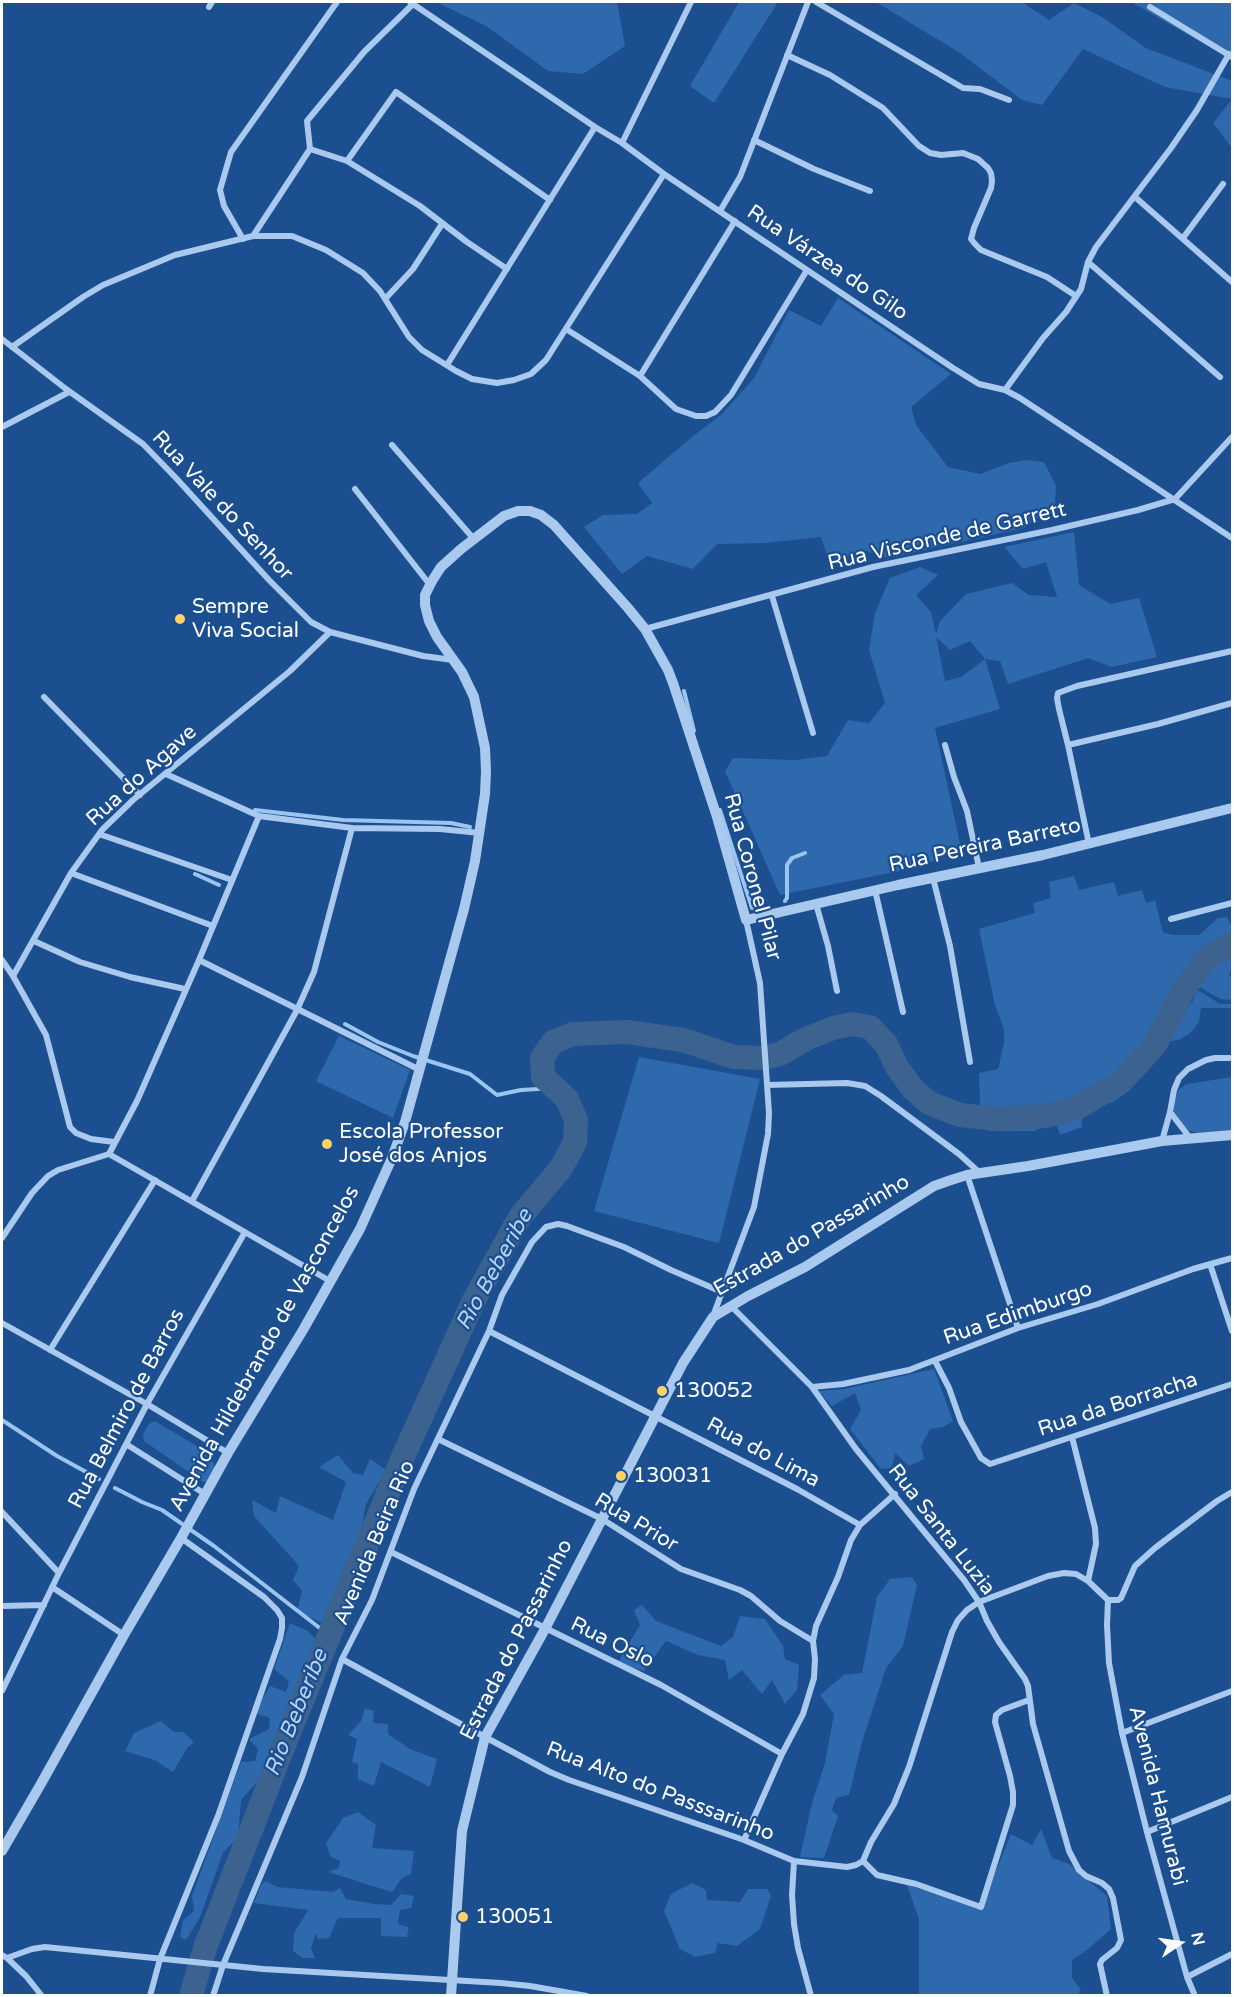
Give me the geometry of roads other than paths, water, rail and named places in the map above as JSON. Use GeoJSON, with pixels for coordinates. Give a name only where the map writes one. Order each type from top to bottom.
{"type":"FeatureCollection","features":[{"type":"Feature","properties":{"kind":"street"},"geometry":{"type":"LineString","coordinates":[[243,239],[224,206],[220,190],[231,153],[337,2]]}},
{"type":"Feature","properties":{"kind":"street"},"geometry":{"type":"LineString","coordinates":[[622,142],[691,2]]}},
{"type":"Feature","properties":{"kind":"street"},"geometry":{"type":"LineString","coordinates":[[720,211],[740,177],[808,2]]}},
{"type":"Feature","properties":{"kind":"street"},"geometry":{"type":"LineString","coordinates":[[816,2],[963,88],[980,89],[1009,100]]}},
{"type":"Feature","properties":{"kind":"street"},"geometry":{"type":"LineString","coordinates":[[253,236],[310,148],[307,121],[364,52],[412,3]]}},
{"type":"Feature","properties":{"kind":"street","name":"Rua Várzea do Gilo"},"geometry":{"type":"LineString","coordinates":[[412,3],[980,384],[1005,390],[1020,398],[1233,538]]}},
{"type":"Feature","properties":{"kind":"street"},"geometry":{"type":"LineString","coordinates":[[1005,390],[1081,289],[1088,262],[1096,247],[1185,128],[1231,55],[1150,7]]}},
{"type":"Feature","properties":{"kind":"street"},"geometry":{"type":"LineString","coordinates":[[787,55],[830,75],[884,108],[919,146],[930,153],[941,155],[963,153],[978,159],[988,168],[992,181],[974,228],[972,239],[975,244],[981,250],[1047,277],[1076,296]]}},
{"type":"Feature","properties":{"kind":"street"},"geometry":{"type":"LineString","coordinates":[[347,161],[396,92],[550,200]]}},
{"type":"Feature","properties":{"kind":"street"},"geometry":{"type":"LineString","coordinates":[[447,365],[595,127]]}},
{"type":"Feature","properties":{"kind":"street"},"geometry":{"type":"LineString","coordinates":[[754,140],[814,169],[870,191]]}},
{"type":"Feature","properties":{"kind":"street"},"geometry":{"type":"LineString","coordinates":[[310,148],[347,161],[420,206],[507,269]]}},
{"type":"Feature","properties":{"kind":"street"},"geometry":{"type":"LineString","coordinates":[[12,347],[82,297],[110,282],[175,255],[253,236],[292,236],[311,242],[363,273],[385,299],[409,337],[422,350],[472,379],[497,383],[514,380],[531,374],[546,360],[664,174]]}},
{"type":"Feature","properties":{"kind":"street"},"geometry":{"type":"LineString","coordinates":[[1183,238],[1223,184]]}},
{"type":"Feature","properties":{"kind":"street"},"geometry":{"type":"LineString","coordinates":[[1135,197],[1233,282]]}},
{"type":"Feature","properties":{"kind":"street"},"geometry":{"type":"LineString","coordinates":[[640,376],[735,221]]}},
{"type":"Feature","properties":{"kind":"street"},"geometry":{"type":"LineString","coordinates":[[385,299],[413,269],[442,224]]}},
{"type":"Feature","properties":{"kind":"street"},"geometry":{"type":"LineString","coordinates":[[1088,262],[1220,377]]}},
{"type":"Feature","properties":{"kind":"street"},"geometry":{"type":"LineString","coordinates":[[566,329],[640,376],[676,408],[696,416],[706,416],[715,412],[731,395],[807,270]]}},
{"type":"Feature","properties":{"kind":"street","name":"Rua Vale do Senhor"},"geometry":{"type":"LineString","coordinates":[[2,339],[69,392],[143,444],[304,616],[319,627],[330,632],[423,656],[453,660]]}},
{"type":"Feature","properties":{"kind":"street"},"geometry":{"type":"LineString","coordinates":[[2,427],[69,392]]}},
{"type":"Feature","properties":{"kind":"street"},"geometry":{"type":"LineString","coordinates":[[1175,499],[1233,437]]}},
{"type":"Feature","properties":{"kind":"street"},"geometry":{"type":"LineString","coordinates":[[355,489],[427,590],[441,567],[474,538],[392,445]]}},
{"type":"Feature","properties":{"kind":"street","name":"Rua Visconde de Garrett"},"geometry":{"type":"LineString","coordinates":[[645,630],[873,567],[1031,535],[1175,499]]}},
{"type":"Feature","properties":{"kind":"street","name":"Rua Coronel Pilar"},"geometry":{"type":"LineString","coordinates":[[474,538],[504,516],[518,511],[530,511],[541,515],[554,525],[606,581],[645,630],[668,669],[717,818],[746,920],[760,983],[768,1134],[754,1207],[712,1317]]}},
{"type":"Feature","properties":{"kind":"street","name":"Avenida Hildebrando de Vasconcelos"},"geometry":{"type":"LineString","coordinates":[[2,1851],[228,1453],[303,1330],[360,1228],[392,1158],[405,1122],[464,909],[480,833],[486,771],[485,748],[474,697],[462,672],[437,637],[429,621],[427,590]]}},
{"type":"Feature","properties":{"kind":"street"},"geometry":{"type":"LineString","coordinates":[[772,596],[813,733]]}},
{"type":"Feature","properties":{"kind":"street","name":"Rua do Agave"},"geometry":{"type":"LineString","coordinates":[[13,976],[71,873],[116,815],[282,677],[330,632]]}},
{"type":"Feature","properties":{"kind":"street"},"geometry":{"type":"LineString","coordinates":[[1089,844],[1057,698],[1058,693],[1063,689],[1233,651]]}},
{"type":"Feature","properties":{"kind":"street"},"geometry":{"type":"LineString","coordinates":[[44,697],[140,795]]}},
{"type":"Feature","properties":{"kind":"street"},"geometry":{"type":"LineString","coordinates":[[1068,745],[1158,724],[1233,703]]}},
{"type":"Feature","properties":{"kind":"street"},"geometry":{"type":"LineString","coordinates":[[945,745],[967,811],[979,868]]}},
{"type":"Feature","properties":{"kind":"street"},"geometry":{"type":"LineString","coordinates":[[166,774],[259,816],[352,828],[440,829],[480,833]]}},
{"type":"Feature","properties":{"kind":"street","name":"Rua Pereira Barreto"},"geometry":{"type":"LineString","coordinates":[[746,920],[1089,844],[1233,808]]}},
{"type":"Feature","properties":{"kind":"street"},"geometry":{"type":"LineString","coordinates":[[109,1154],[137,1101],[259,816]]}},
{"type":"Feature","properties":{"kind":"street"},"geometry":{"type":"LineString","coordinates":[[192,1201],[297,1010],[314,972],[352,828]]}},
{"type":"Feature","properties":{"kind":"street"},"geometry":{"type":"LineString","coordinates":[[99,834],[232,880]]}},
{"type":"Feature","properties":{"kind":"street"},"geometry":{"type":"LineString","coordinates":[[71,873],[213,926]]}},
{"type":"Feature","properties":{"kind":"street"},"geometry":{"type":"LineString","coordinates":[[933,877],[950,946],[970,1062]]}},
{"type":"Feature","properties":{"kind":"street"},"geometry":{"type":"LineString","coordinates":[[875,890],[903,1012]]}},
{"type":"Feature","properties":{"kind":"street"},"geometry":{"type":"LineString","coordinates":[[1171,919],[1233,903]]}},
{"type":"Feature","properties":{"kind":"street"},"geometry":{"type":"LineString","coordinates":[[816,904],[828,946],[837,991]]}},
{"type":"Feature","properties":{"kind":"street"},"geometry":{"type":"LineString","coordinates":[[34,941],[80,962],[130,977],[185,989]]}},
{"type":"Feature","properties":{"kind":"street"},"geometry":{"type":"LineString","coordinates":[[2,960],[46,1035],[70,1127],[76,1133],[114,1142]]}},
{"type":"Feature","properties":{"kind":"street"},"geometry":{"type":"LineString","coordinates":[[199,960],[420,1069]]}},
{"type":"Feature","properties":{"kind":"street"},"geometry":{"type":"LineString","coordinates":[[1162,1141],[1179,1078],[1188,1069],[1215,1058],[1233,1059]]}},
{"type":"Feature","properties":{"kind":"street"},"geometry":{"type":"LineString","coordinates":[[767,1085],[847,1083],[865,1086],[950,1148],[980,1173]]}},
{"type":"Feature","properties":{"kind":"street"},"geometry":{"type":"LineString","coordinates":[[1170,1112],[1190,1139]]}},
{"type":"Feature","properties":{"kind":"street","name":"Estrada do Passarinho"},"geometry":{"type":"LineString","coordinates":[[451,1995],[462,1831],[485,1737],[545,1629],[683,1363],[712,1317],[805,1267],[934,1186],[967,1175],[1162,1141],[1233,1135]]}},
{"type":"Feature","properties":{"kind":"street"},"geometry":{"type":"LineString","coordinates":[[2,1238],[32,1193],[48,1176],[66,1167],[109,1154],[330,1281]]}},
{"type":"Feature","properties":{"kind":"street"},"geometry":{"type":"LineString","coordinates":[[967,1175],[1018,1328]]}},
{"type":"Feature","properties":{"kind":"street"},"geometry":{"type":"LineString","coordinates":[[50,1350],[154,1180]]}},
{"type":"Feature","properties":{"kind":"street","name":"Avenida Beira Rio"},"geometry":{"type":"LineString","coordinates":[[213,1995],[223,1965],[302,1777],[342,1659],[372,1600],[407,1506],[489,1331],[502,1295],[532,1242],[546,1227],[558,1224],[624,1247],[723,1292]]}},
{"type":"Feature","properties":{"kind":"street","name":"Rua Belmiro de Barros"},"geometry":{"type":"LineString","coordinates":[[2,1691],[59,1573],[147,1404],[245,1232]]}},
{"type":"Feature","properties":{"kind":"street","name":"Rua Edimburgo"},"geometry":{"type":"LineString","coordinates":[[812,1387],[843,1384],[909,1370],[1018,1328],[1098,1304],[1233,1258]]}},
{"type":"Feature","properties":{"kind":"street"},"geometry":{"type":"LineString","coordinates":[[1210,1264],[1233,1331]]}},
{"type":"Feature","properties":{"kind":"street","name":"Rua Santa Luzia"},"geometry":{"type":"LineString","coordinates":[[731,1305],[812,1387],[856,1449],[964,1580],[979,1602],[999,1642],[1025,1679],[1033,1724],[1069,1851],[1075,1864],[1086,1875],[1109,1889],[1113,1898],[1120,1940],[1117,1948],[1100,1964],[1107,1995]]}},
{"type":"Feature","properties":{"kind":"street"},"geometry":{"type":"LineString","coordinates":[[2,1323],[147,1404],[228,1453]]}},
{"type":"Feature","properties":{"kind":"street","name":"Rua do Lima"},"geometry":{"type":"LineString","coordinates":[[489,1331],[797,1489],[860,1525]]}},
{"type":"Feature","properties":{"kind":"street","name":"Rua da Borracha"},"geometry":{"type":"LineString","coordinates":[[934,1361],[949,1388],[961,1422],[981,1458],[990,1464],[1233,1384]]}},
{"type":"Feature","properties":{"kind":"street"},"geometry":{"type":"LineString","coordinates":[[1072,1437],[1095,1528],[1096,1544],[1088,1581]]}},
{"type":"Feature","properties":{"kind":"street","name":"Rua Prior"},"geometry":{"type":"LineString","coordinates":[[438,1439],[602,1519],[681,1569],[740,1590],[751,1596],[780,1621],[813,1641]]}},
{"type":"Feature","properties":{"kind":"street"},"geometry":{"type":"LineString","coordinates":[[126,1444],[206,1494]]}},
{"type":"Feature","properties":{"kind":"street"},"geometry":{"type":"LineString","coordinates":[[1029,1700],[1002,1710],[996,1715],[995,1722],[1010,1776],[1013,1805],[981,1907],[916,1884],[877,1875],[863,1861],[894,1804],[909,1767],[952,1632],[958,1620],[967,1610],[979,1602],[1048,1576],[1064,1573],[1076,1574],[1088,1581],[1108,1600],[1115,1601],[1121,1598],[1135,1566],[1217,1501],[1233,1492]]}},
{"type":"Feature","properties":{"kind":"street"},"geometry":{"type":"LineString","coordinates":[[744,1840],[808,1700],[815,1668],[813,1641],[820,1615],[838,1577],[851,1540],[860,1525],[895,1494]]}},
{"type":"Feature","properties":{"kind":"street"},"geometry":{"type":"LineString","coordinates":[[2,1512],[59,1573]]}},
{"type":"Feature","properties":{"kind":"street"},"geometry":{"type":"LineString","coordinates":[[150,1995],[160,1959],[211,1836],[280,1639],[282,1618],[264,1597],[185,1531]]}},
{"type":"Feature","properties":{"kind":"street","name":"Rua Oslo"},"geometry":{"type":"LineString","coordinates":[[391,1552],[662,1685],[782,1754]]}},
{"type":"Feature","properties":{"kind":"street"},"geometry":{"type":"LineString","coordinates":[[52,1587],[124,1635]]}},
{"type":"Feature","properties":{"kind":"street","name":"Avenida Hamurabi"},"geometry":{"type":"LineString","coordinates":[[1108,1600],[1110,1663],[1122,1733],[1187,1977],[1196,1995]]}},
{"type":"Feature","properties":{"kind":"street"},"geometry":{"type":"LineString","coordinates":[[2,1606],[44,1605]]}},
{"type":"Feature","properties":{"kind":"street","name":"Rua Alto do Passsarinho"},"geometry":{"type":"LineString","coordinates":[[342,1659],[550,1772],[569,1780],[744,1840],[794,1861],[847,1867],[856,1866],[863,1861]]}},
{"type":"Feature","properties":{"kind":"street"},"geometry":{"type":"LineString","coordinates":[[1122,1733],[1233,1691]]}},
{"type":"Feature","properties":{"kind":"street"},"geometry":{"type":"LineString","coordinates":[[1147,1832],[1233,1797]]}},
{"type":"Feature","properties":{"kind":"street"},"geometry":{"type":"LineString","coordinates":[[794,1861],[792,1895],[794,1924],[811,1995]]}},
{"type":"Feature","properties":{"kind":"street"},"geometry":{"type":"LineString","coordinates":[[4,1957],[45,1947],[223,1965],[530,1986],[587,1995]]}},
{"type":"Feature","properties":{"kind":"street"},"geometry":{"type":"LineString","coordinates":[[1187,1977],[1233,1954]]}},
{"type":"Feature","properties":{"kind":"street"},"geometry":{"type":"LineString","coordinates":[[4,1957],[26,1976],[42,1995]]}},
{"type":"Feature","properties":{"kind":"waterway"},"geometry":{"type":"LineString","coordinates":[[684,691],[694,731]]}},
{"type":"Feature","properties":{"kind":"waterway"},"geometry":{"type":"LineString","coordinates":[[255,810],[343,820],[451,823],[470,827]]}},
{"type":"Feature","properties":{"kind":"waterway"},"geometry":{"type":"LineString","coordinates":[[720,810],[752,908]]}},
{"type":"Feature","properties":{"kind":"waterway"},"geometry":{"type":"LineString","coordinates":[[785,901],[787,898],[787,865],[792,858],[805,853]]}},
{"type":"Feature","properties":{"kind":"waterway"},"geometry":{"type":"LineString","coordinates":[[195,874],[219,885]]}},
{"type":"Feature","properties":{"kind":"waterway","name":"Rio Beberibe"},"geometry":{"type":"LineString","coordinates":[[191,1996],[205,1948],[284,1745],[402,1459],[474,1300],[520,1217],[561,1168],[575,1142],[576,1120],[567,1099],[543,1077],[542,1058],[553,1042],[573,1034],[627,1032],[683,1040],[734,1057],[764,1058],[780,1054],[806,1039],[833,1028],[853,1024],[870,1027],[886,1044],[897,1067],[913,1089],[929,1103],[960,1115],[997,1119],[1046,1116],[1077,1108],[1122,1081],[1155,1045],[1184,989],[1207,958],[1228,945],[1232,945]]}},
{"type":"Feature","properties":{"kind":"waterway"},"geometry":{"type":"LineString","coordinates":[[345,1024],[378,1042],[470,1074],[497,1095],[521,1090],[555,1088]]}},
{"type":"Feature","properties":{"kind":"waterway"},"geometry":{"type":"LineString","coordinates":[[2,1420],[57,1456],[99,1479]]}},
{"type":"Feature","properties":{"kind":"waterway"},"geometry":{"type":"LineString","coordinates":[[115,1488],[162,1510],[214,1546],[330,1636]]}},
{"type":"Feature","properties":{"kind":"place","name":"Sempre Viva Social"},"geometry":{"type":"Point","coordinates":[180,619]}},
{"type":"Feature","properties":{"kind":"place","name":"Escola Professor José dos Anjos"},"geometry":{"type":"Point","coordinates":[327,1144]}},
{"type":"Feature","properties":{"kind":"place","name":"130052"},"geometry":{"type":"Point","coordinates":[662,1391]}},
{"type":"Feature","properties":{"kind":"place","name":"130031"},"geometry":{"type":"Point","coordinates":[621,1476]}},
{"type":"Feature","properties":{"kind":"place","name":"130051"},"geometry":{"type":"Point","coordinates":[463,1917]}}]}
